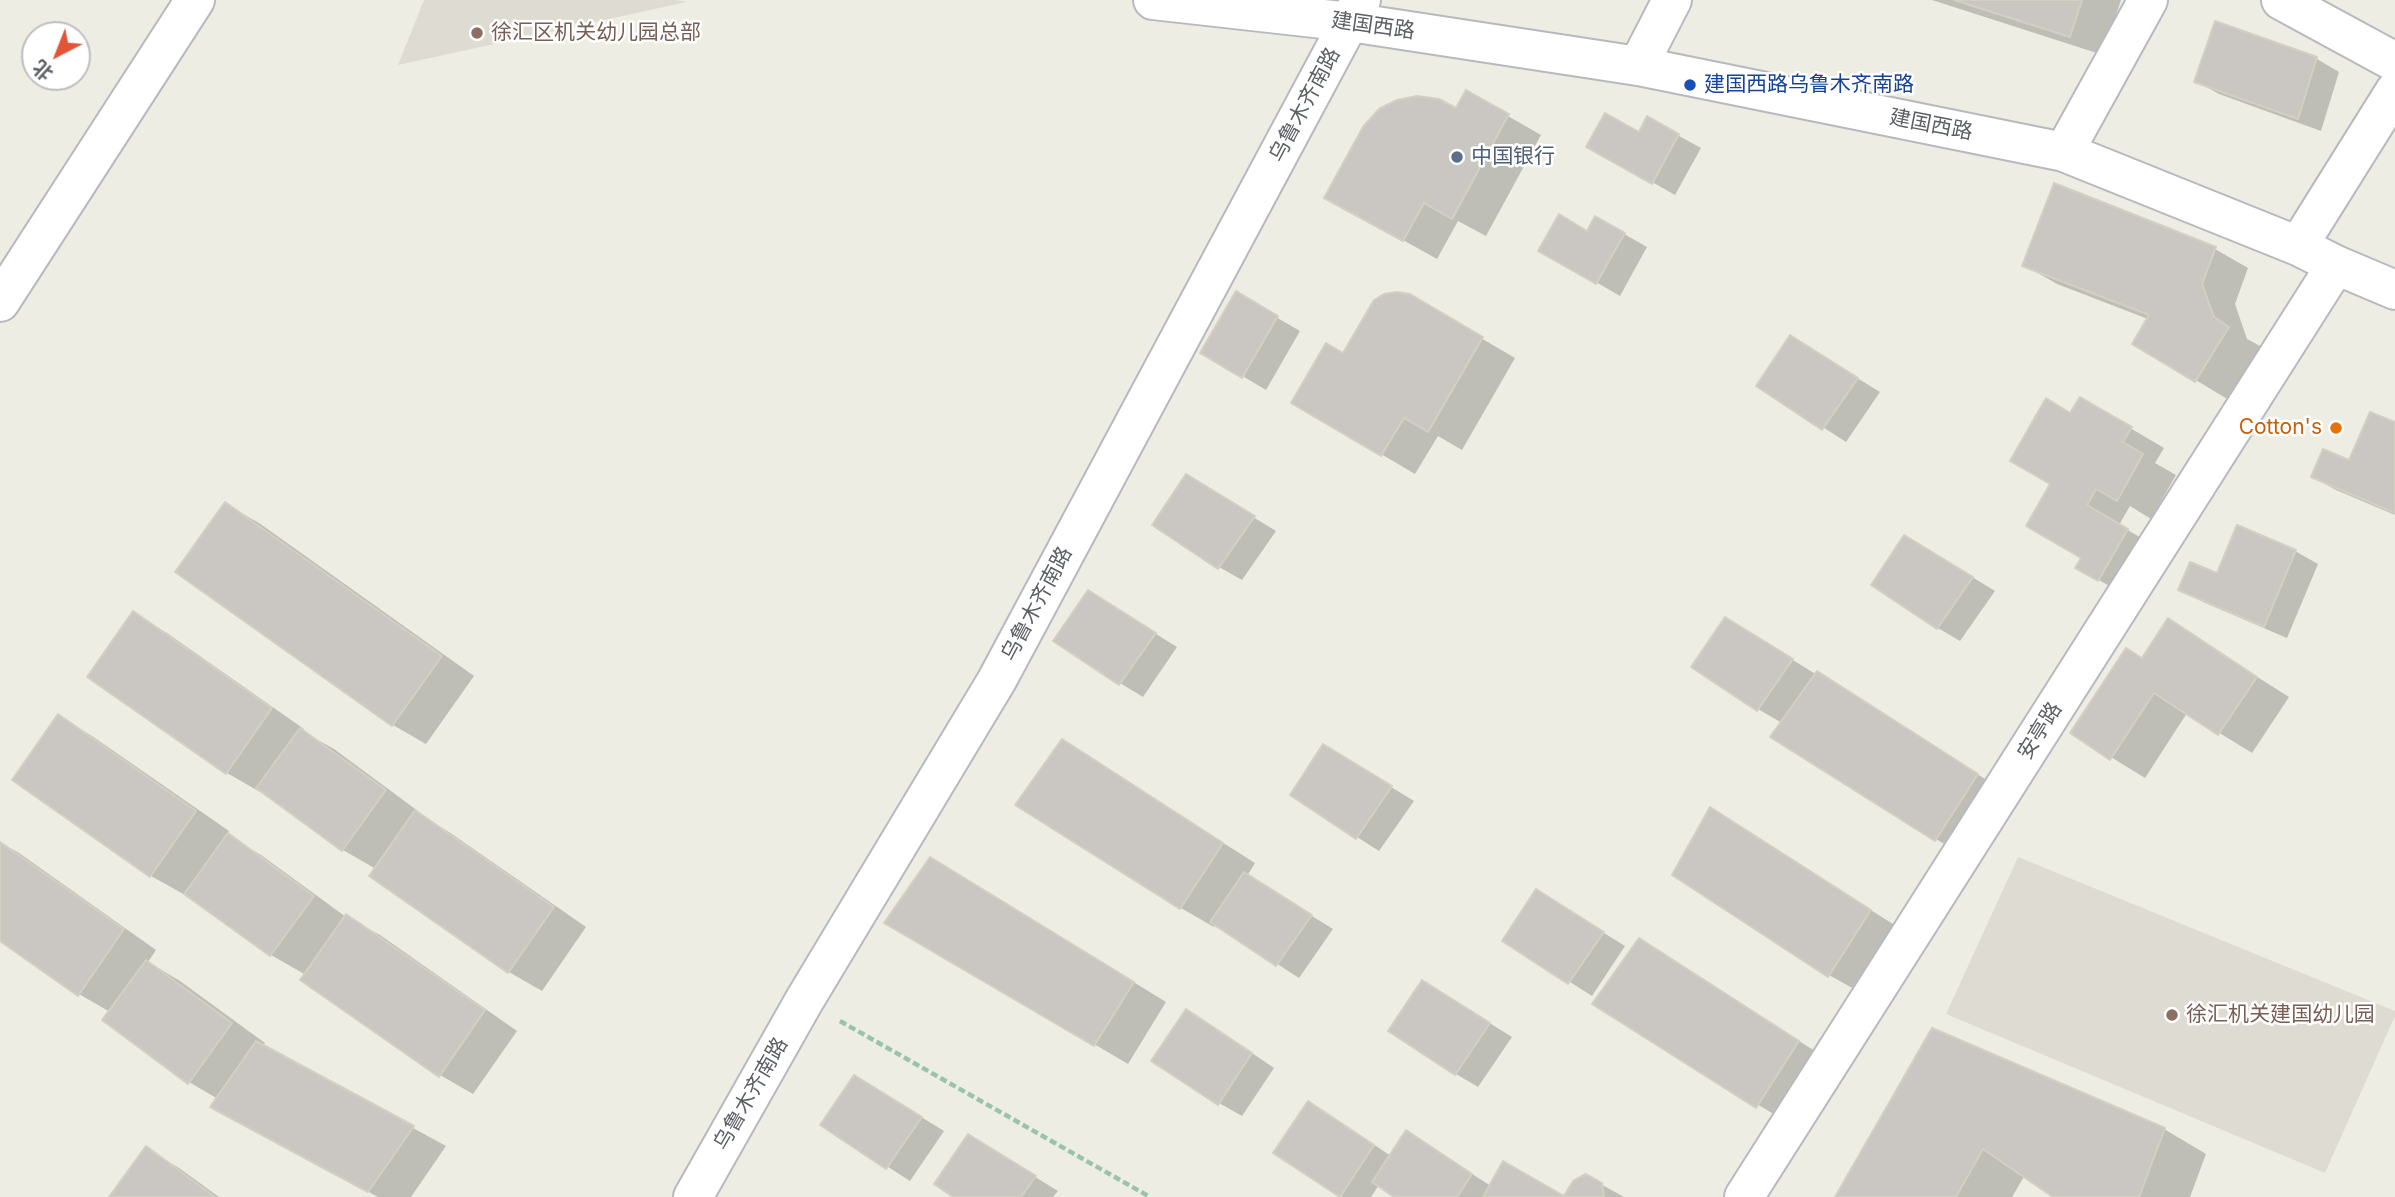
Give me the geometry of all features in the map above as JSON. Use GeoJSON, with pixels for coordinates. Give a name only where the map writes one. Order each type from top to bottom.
{"type":"FeatureCollection","features":[{"type":"Feature","properties":{"kind":"street"},"geometry":{"type":"LineString","coordinates":[[0,302],[195,0]]}},
{"type":"Feature","properties":{"kind":"street","name":"建国西路"},"geometry":{"type":"LineString","coordinates":[[1153,0],[1355,11],[2064,152],[2298,246],[2395,290]]}},
{"type":"Feature","properties":{"kind":"street"},"geometry":{"type":"LineString","coordinates":[[1638,66],[1672,0]]}},
{"type":"Feature","properties":{"kind":"street"},"geometry":{"type":"LineString","coordinates":[[2064,152],[2148,0]]}},
{"type":"Feature","properties":{"kind":"street"},"geometry":{"type":"LineString","coordinates":[[2281,0],[2395,62]]}},
{"type":"Feature","properties":{"kind":"street","name":"乌鲁木齐南路"},"geometry":{"type":"LineString","coordinates":[[693,1197],[804,1001],[997,680],[1355,11]]}},
{"type":"Feature","properties":{"kind":"street"},"geometry":{"type":"LineString","coordinates":[[2298,246],[2395,91]]}},
{"type":"Feature","properties":{"kind":"street","name":"安亭路"},"geometry":{"type":"LineString","coordinates":[[1744,1197],[2336,265]]}},
{"type":"Feature","properties":{"kind":"path"},"geometry":{"type":"LineString","coordinates":[[804,1001],[1150,1197]]}},
{"type":"Feature","properties":{"kind":"shaded area","name":"徐汇区机关幼儿园总部"},"geometry":{"type":"Polygon","coordinates":[[[424,0],[675,0],[687,2],[398,65],[424,0]]]}},
{"type":"Feature","properties":{"kind":"shaded area","name":"徐汇机关建国幼儿园"},"geometry":{"type":"Polygon","coordinates":[[[2018,857],[2395,1011],[2325,1173],[1946,1014],[2018,857]]]}},
{"type":"Feature","properties":{"kind":"building"},"geometry":{"type":"Polygon","coordinates":[[[1954,0],[2082,0],[2070,37],[1954,0]]]}},
{"type":"Feature","properties":{"kind":"building"},"geometry":{"type":"Polygon","coordinates":[[[2215,21],[2317,57],[2298,119],[2194,82],[2215,21]]]}},
{"type":"Feature","properties":{"kind":"building"},"geometry":{"type":"Polygon","coordinates":[[[1466,90],[1509,114],[1452,219],[1424,203],[1403,241],[1324,198],[1363,127],[1379,109],[1397,100],[1417,96],[1439,99],[1456,108],[1466,90]]]}},
{"type":"Feature","properties":{"kind":"building"},"geometry":{"type":"Polygon","coordinates":[[[1605,113],[1639,132],[1647,116],[1679,134],[1652,184],[1586,147],[1605,113]]]}},
{"type":"Feature","properties":{"kind":"building"},"geometry":{"type":"Polygon","coordinates":[[[2054,183],[2216,247],[2202,284],[2214,317],[2229,327],[2195,382],[2132,344],[2149,315],[2022,266],[2054,183]]]}},
{"type":"Feature","properties":{"kind":"building"},"geometry":{"type":"Polygon","coordinates":[[[1559,214],[1587,231],[1595,216],[1625,233],[1596,284],[1538,251],[1559,214]]]}},
{"type":"Feature","properties":{"kind":"building"},"geometry":{"type":"Polygon","coordinates":[[[1236,291],[1278,316],[1242,378],[1200,353],[1236,291]]]}},
{"type":"Feature","properties":{"kind":"building"},"geometry":{"type":"Polygon","coordinates":[[[1384,294],[1410,294],[1483,337],[1428,432],[1404,418],[1381,456],[1291,403],[1326,343],[1343,353],[1374,300],[1384,294]]]}},
{"type":"Feature","properties":{"kind":"building"},"geometry":{"type":"Polygon","coordinates":[[[1790,335],[1858,378],[1822,430],[1756,386],[1790,335]]]}},
{"type":"Feature","properties":{"kind":"building"},"geometry":{"type":"Polygon","coordinates":[[[2080,397],[2132,427],[2123,442],[2143,454],[2117,501],[2096,489],[2087,505],[2128,529],[2098,581],[2075,568],[2081,558],[2026,526],[2050,484],[2010,461],[2046,398],[2070,413],[2080,397]]]}},
{"type":"Feature","properties":{"kind":"building"},"geometry":{"type":"Polygon","coordinates":[[[2370,412],[2395,422],[2395,513],[2311,477],[2323,449],[2349,460],[2370,412]]]}},
{"type":"Feature","properties":{"kind":"building"},"geometry":{"type":"Polygon","coordinates":[[[1186,474],[1255,516],[1218,569],[1152,525],[1186,474]]]}},
{"type":"Feature","properties":{"kind":"building"},"geometry":{"type":"Polygon","coordinates":[[[225,502],[442,656],[392,726],[175,572],[225,502]]]}},
{"type":"Feature","properties":{"kind":"building"},"geometry":{"type":"Polygon","coordinates":[[[2237,525],[2296,550],[2264,627],[2178,590],[2190,562],[2217,573],[2237,525]]]}},
{"type":"Feature","properties":{"kind":"building"},"geometry":{"type":"Polygon","coordinates":[[[1904,535],[1973,577],[1937,629],[1871,585],[1904,535]]]}},
{"type":"Feature","properties":{"kind":"building"},"geometry":{"type":"Polygon","coordinates":[[[1088,590],[1156,633],[1119,685],[1053,641],[1088,590]]]}},
{"type":"Feature","properties":{"kind":"building"},"geometry":{"type":"Polygon","coordinates":[[[133,611],[272,708],[226,774],[87,677],[133,611]]]}},
{"type":"Feature","properties":{"kind":"building"},"geometry":{"type":"Polygon","coordinates":[[[1725,617],[1793,659],[1757,711],[1691,667],[1725,617]]]}},
{"type":"Feature","properties":{"kind":"building"},"geometry":{"type":"Polygon","coordinates":[[[2168,618],[2257,677],[2218,735],[2154,693],[2110,760],[2070,733],[2126,648],[2142,658],[2168,618]]]}},
{"type":"Feature","properties":{"kind":"building"},"geometry":{"type":"Polygon","coordinates":[[[1817,671],[1978,774],[1935,841],[1770,737],[1817,671]]]}},
{"type":"Feature","properties":{"kind":"building"},"geometry":{"type":"Polygon","coordinates":[[[58,714],[196,811],[150,877],[12,780],[58,714]]]}},
{"type":"Feature","properties":{"kind":"building"},"geometry":{"type":"Polygon","coordinates":[[[300,728],[386,790],[342,851],[256,788],[300,728]]]}},
{"type":"Feature","properties":{"kind":"building"},"geometry":{"type":"Polygon","coordinates":[[[1062,739],[1223,843],[1180,909],[1015,805],[1062,739]]]}},
{"type":"Feature","properties":{"kind":"building"},"geometry":{"type":"Polygon","coordinates":[[[1323,744],[1392,786],[1356,839],[1290,795],[1323,744]]]}},
{"type":"Feature","properties":{"kind":"building"},"geometry":{"type":"Polygon","coordinates":[[[1710,807],[1871,910],[1828,977],[1672,875],[1710,807]]]}},
{"type":"Feature","properties":{"kind":"building"},"geometry":{"type":"Polygon","coordinates":[[[415,810],[554,907],[508,973],[369,876],[415,810]]]}},
{"type":"Feature","properties":{"kind":"building"},"geometry":{"type":"Polygon","coordinates":[[[228,833],[314,896],[270,956],[184,894],[228,833]]]}},
{"type":"Feature","properties":{"kind":"building"},"geometry":{"type":"Polygon","coordinates":[[[0,842],[124,929],[78,996],[0,941],[0,842]]]}},
{"type":"Feature","properties":{"kind":"building"},"geometry":{"type":"Polygon","coordinates":[[[930,857],[1134,982],[1094,1046],[884,923],[930,857]]]}},
{"type":"Feature","properties":{"kind":"building"},"geometry":{"type":"Polygon","coordinates":[[[1244,872],[1312,915],[1276,966],[1210,922],[1244,872]]]}},
{"type":"Feature","properties":{"kind":"building"},"geometry":{"type":"Polygon","coordinates":[[[1536,889],[1604,932],[1568,984],[1502,941],[1536,889]]]}},
{"type":"Feature","properties":{"kind":"building"},"geometry":{"type":"Polygon","coordinates":[[[346,914],[485,1010],[439,1077],[300,980],[346,914]]]}},
{"type":"Feature","properties":{"kind":"building"},"geometry":{"type":"Polygon","coordinates":[[[1639,938],[1799,1041],[1756,1108],[1592,1004],[1639,938]]]}},
{"type":"Feature","properties":{"kind":"building"},"geometry":{"type":"Polygon","coordinates":[[[146,960],[232,1023],[188,1084],[102,1020],[146,960]]]}},
{"type":"Feature","properties":{"kind":"building"},"geometry":{"type":"Polygon","coordinates":[[[1422,980],[1490,1023],[1455,1075],[1388,1031],[1422,980]]]}},
{"type":"Feature","properties":{"kind":"building"},"geometry":{"type":"Polygon","coordinates":[[[1186,1009],[1252,1053],[1218,1105],[1151,1061],[1186,1009]]]}},
{"type":"Feature","properties":{"kind":"building"},"geometry":{"type":"Polygon","coordinates":[[[1932,1028],[2165,1128],[2139,1197],[2053,1197],[1983,1149],[1956,1197],[1835,1197],[1932,1028]]]}},
{"type":"Feature","properties":{"kind":"building"},"geometry":{"type":"Polygon","coordinates":[[[256,1041],[414,1126],[368,1192],[210,1107],[256,1041]]]}},
{"type":"Feature","properties":{"kind":"building"},"geometry":{"type":"Polygon","coordinates":[[[854,1075],[922,1117],[886,1169],[820,1125],[854,1075]]]}},
{"type":"Feature","properties":{"kind":"building"},"geometry":{"type":"Polygon","coordinates":[[[1308,1101],[1374,1145],[1340,1197],[1273,1153],[1308,1101]]]}},
{"type":"Feature","properties":{"kind":"building"},"geometry":{"type":"Polygon","coordinates":[[[1406,1130],[1472,1174],[1457,1197],[1394,1197],[1372,1182],[1406,1130]]]}},
{"type":"Feature","properties":{"kind":"building"},"geometry":{"type":"Polygon","coordinates":[[[968,1134],[1036,1176],[1021,1197],[953,1197],[934,1184],[968,1134]]]}},
{"type":"Feature","properties":{"kind":"building"},"geometry":{"type":"Polygon","coordinates":[[[146,1146],[215,1197],[109,1197],[146,1146]]]}},
{"type":"Feature","properties":{"kind":"building"},"geometry":{"type":"Polygon","coordinates":[[[1503,1161],[1564,1196],[1573,1181],[1586,1174],[1602,1183],[1604,1197],[1483,1197],[1503,1161]]]}},
{"type":"Feature","properties":{"kind":"place","name":"徐汇区机关幼儿园总部"},"geometry":{"type":"Point","coordinates":[477,33]}},
{"type":"Feature","properties":{"kind":"place","name":"建国西路乌鲁木齐南路"},"geometry":{"type":"Point","coordinates":[1690,85]}},
{"type":"Feature","properties":{"kind":"place","name":"中国银行"},"geometry":{"type":"Point","coordinates":[1457,157]}},
{"type":"Feature","properties":{"kind":"place","name":"Cotton's"},"geometry":{"type":"Point","coordinates":[2336,428]}},
{"type":"Feature","properties":{"kind":"place","name":"徐汇机关建国幼儿园"},"geometry":{"type":"Point","coordinates":[2172,1015]}}]}
